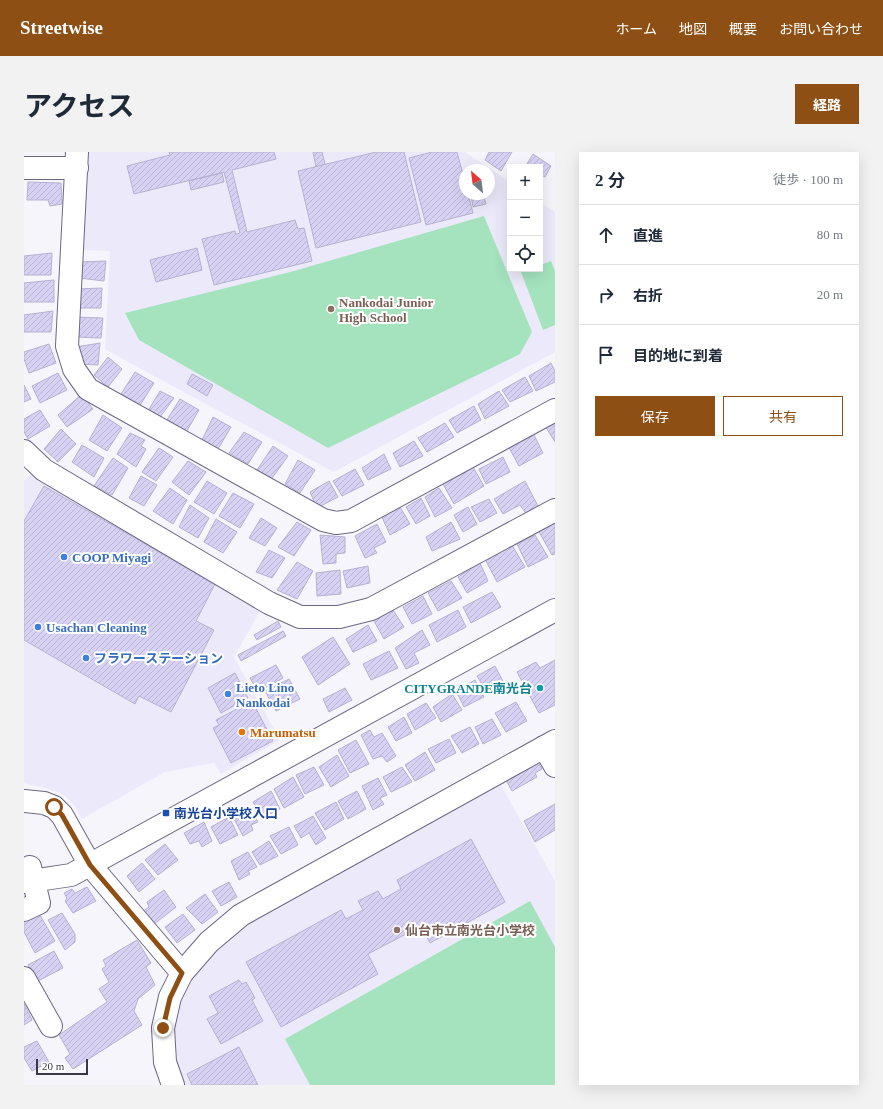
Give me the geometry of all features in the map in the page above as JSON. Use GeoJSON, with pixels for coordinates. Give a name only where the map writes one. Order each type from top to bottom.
{"type":"FeatureCollection","features":[{"type":"Feature","properties":{"kind":"street"},"geometry":{"type":"LineString","coordinates":[[24,168],[77,160],[67,346],[74,369],[88,389],[323,520],[336,523],[352,521],[555,410]]}},
{"type":"Feature","properties":{"kind":"street"},"geometry":{"type":"LineString","coordinates":[[24,451],[44,470],[269,604],[300,617],[339,617],[372,609],[555,510]]}},
{"type":"Feature","properties":{"kind":"street"},"geometry":{"type":"LineString","coordinates":[[24,910],[39,903],[28,874],[71,875],[555,610]]}},
{"type":"Feature","properties":{"kind":"street"},"geometry":{"type":"LineString","coordinates":[[173,1085],[165,1062],[163,1028],[170,998],[182,973],[208,942],[241,915],[550,744],[555,766]]}},
{"type":"Feature","properties":{"kind":"street"},"geometry":{"type":"LineString","coordinates":[[24,801],[44,803],[54,807],[62,815],[90,865],[182,973]]}},
{"type":"Feature","properties":{"kind":"street"},"geometry":{"type":"LineString","coordinates":[[24,978],[51,1026]]}},
{"type":"Feature","properties":{"kind":"shaded area","name":"Nankodai Junior High School"},"geometry":{"type":"Polygon","coordinates":[[[83,152],[465,152],[483,164],[459,164],[459,200],[495,200],[495,172],[507,180],[507,272],[543,272],[543,204],[555,212],[555,352],[334,472],[105,349],[110,251],[79,250],[83,152]]]}},
{"type":"Feature","properties":{"kind":"shaded area"},"geometry":{"type":"Polygon","coordinates":[[[32,473],[263,606],[234,657],[280,740],[221,774],[214,763],[165,772],[82,819],[74,805],[65,796],[58,792],[24,783],[24,480],[32,473]]]}},
{"type":"Feature","properties":{"kind":"shaded area","name":"仙台市立南光台小学校"},"geometry":{"type":"Polygon","coordinates":[[[498,780],[555,881],[555,1085],[182,1085],[174,1069],[170,1032],[180,998],[198,968],[225,941],[252,919],[498,780]]]}},
{"type":"Feature","properties":{"kind":"green space"},"geometry":{"type":"Polygon","coordinates":[[[484,216],[532,332],[520,354],[328,448],[139,340],[125,313],[294,271],[484,216]]]}},
{"type":"Feature","properties":{"kind":"green space"},"geometry":{"type":"Polygon","coordinates":[[[551,261],[555,271],[555,325],[543,330],[521,272],[543,272],[543,264],[551,261]]]}},
{"type":"Feature","properties":{"kind":"green space"},"geometry":{"type":"Polygon","coordinates":[[[530,901],[555,947],[555,1085],[310,1085],[285,1039],[530,901]]]}},
{"type":"Feature","properties":{"kind":"building"},"geometry":{"type":"Polygon","coordinates":[[[169,152],[274,152],[276,159],[232,170],[247,232],[295,220],[298,229],[304,228],[312,261],[214,285],[202,239],[235,231],[236,234],[240,233],[224,172],[134,194],[127,166],[170,155],[169,152]]]}},
{"type":"Feature","properties":{"kind":"building"},"geometry":{"type":"Polygon","coordinates":[[[313,152],[322,152],[325,164],[316,167],[313,152]]]}},
{"type":"Feature","properties":{"kind":"building"},"geometry":{"type":"Polygon","coordinates":[[[376,152],[404,152],[421,222],[316,248],[298,171],[376,152]]]}},
{"type":"Feature","properties":{"kind":"building"},"geometry":{"type":"Polygon","coordinates":[[[432,152],[457,152],[460,164],[459,200],[470,200],[473,213],[426,225],[409,158],[432,152]]]}},
{"type":"Feature","properties":{"kind":"building"},"geometry":{"type":"Polygon","coordinates":[[[489,152],[512,152],[501,171],[495,167],[495,164],[491,164],[485,160],[489,152]]]}},
{"type":"Feature","properties":{"kind":"building"},"geometry":{"type":"Polygon","coordinates":[[[533,154],[551,166],[545,177],[543,176],[543,164],[527,164],[533,154]]]}},
{"type":"Feature","properties":{"kind":"building"},"geometry":{"type":"Polygon","coordinates":[[[222,173],[224,182],[191,190],[189,181],[222,173]]]}},
{"type":"Feature","properties":{"kind":"building"},"geometry":{"type":"Polygon","coordinates":[[[28,182],[61,183],[62,204],[50,206],[48,200],[27,200],[28,182]]]}},
{"type":"Feature","properties":{"kind":"building"},"geometry":{"type":"Polygon","coordinates":[[[472,200],[485,200],[486,204],[473,207],[472,200]]]}},
{"type":"Feature","properties":{"kind":"building"},"geometry":{"type":"Polygon","coordinates":[[[197,248],[202,270],[156,282],[150,260],[197,248]]]}},
{"type":"Feature","properties":{"kind":"building"},"geometry":{"type":"Polygon","coordinates":[[[52,253],[51,275],[24,275],[24,256],[52,253]]]}},
{"type":"Feature","properties":{"kind":"building"},"geometry":{"type":"Polygon","coordinates":[[[106,261],[104,281],[79,278],[79,262],[106,261]]]}},
{"type":"Feature","properties":{"kind":"building"},"geometry":{"type":"Polygon","coordinates":[[[54,280],[54,302],[24,302],[24,283],[54,280]]]}},
{"type":"Feature","properties":{"kind":"building"},"geometry":{"type":"Polygon","coordinates":[[[102,288],[101,308],[75,308],[76,289],[102,288]]]}},
{"type":"Feature","properties":{"kind":"building"},"geometry":{"type":"Polygon","coordinates":[[[53,311],[51,332],[24,332],[24,315],[53,311]]]}},
{"type":"Feature","properties":{"kind":"building"},"geometry":{"type":"Polygon","coordinates":[[[73,317],[103,318],[101,338],[74,337],[73,317]]]}},
{"type":"Feature","properties":{"kind":"building"},"geometry":{"type":"Polygon","coordinates":[[[100,343],[98,365],[79,364],[76,347],[100,343]]]}},
{"type":"Feature","properties":{"kind":"building"},"geometry":{"type":"Polygon","coordinates":[[[49,344],[56,363],[29,373],[24,359],[24,352],[49,344]]]}},
{"type":"Feature","properties":{"kind":"building"},"geometry":{"type":"Polygon","coordinates":[[[108,357],[122,369],[108,387],[94,375],[108,357]]]}},
{"type":"Feature","properties":{"kind":"building"},"geometry":{"type":"Polygon","coordinates":[[[551,363],[555,371],[555,382],[536,391],[529,376],[551,363]]]}},
{"type":"Feature","properties":{"kind":"building"},"geometry":{"type":"Polygon","coordinates":[[[135,372],[154,383],[139,407],[121,394],[135,372]]]}},
{"type":"Feature","properties":{"kind":"building"},"geometry":{"type":"Polygon","coordinates":[[[58,373],[67,390],[40,403],[32,386],[58,373]]]}},
{"type":"Feature","properties":{"kind":"building"},"geometry":{"type":"Polygon","coordinates":[[[192,374],[213,385],[207,396],[187,384],[192,374]]]}},
{"type":"Feature","properties":{"kind":"building"},"geometry":{"type":"Polygon","coordinates":[[[525,377],[533,391],[510,402],[502,390],[525,377]]]}},
{"type":"Feature","properties":{"kind":"building"},"geometry":{"type":"Polygon","coordinates":[[[24,385],[31,399],[24,402],[24,385]]]}},
{"type":"Feature","properties":{"kind":"building"},"geometry":{"type":"Polygon","coordinates":[[[160,391],[174,398],[158,420],[146,414],[160,391]]]}},
{"type":"Feature","properties":{"kind":"building"},"geometry":{"type":"Polygon","coordinates":[[[499,391],[509,406],[485,419],[478,404],[499,391]]]}},
{"type":"Feature","properties":{"kind":"building"},"geometry":{"type":"Polygon","coordinates":[[[82,394],[93,409],[67,427],[58,415],[82,394]]]}},
{"type":"Feature","properties":{"kind":"building"},"geometry":{"type":"Polygon","coordinates":[[[180,399],[199,410],[185,434],[165,423],[180,399]]]}},
{"type":"Feature","properties":{"kind":"building"},"geometry":{"type":"Polygon","coordinates":[[[474,406],[481,420],[457,433],[449,420],[474,406]]]}},
{"type":"Feature","properties":{"kind":"building"},"geometry":{"type":"Polygon","coordinates":[[[40,410],[50,426],[28,439],[24,432],[24,419],[40,410]]]}},
{"type":"Feature","properties":{"kind":"building"},"geometry":{"type":"Polygon","coordinates":[[[103,415],[122,428],[107,451],[89,440],[103,415]]]}},
{"type":"Feature","properties":{"kind":"building"},"geometry":{"type":"Polygon","coordinates":[[[213,417],[231,427],[218,449],[202,440],[213,417]]]}},
{"type":"Feature","properties":{"kind":"building"},"geometry":{"type":"Polygon","coordinates":[[[555,421],[555,442],[545,426],[555,421]]]}},
{"type":"Feature","properties":{"kind":"building"},"geometry":{"type":"Polygon","coordinates":[[[445,423],[454,437],[427,452],[418,438],[445,423]]]}},
{"type":"Feature","properties":{"kind":"building"},"geometry":{"type":"Polygon","coordinates":[[[61,429],[76,444],[58,462],[44,449],[61,429]]]}},
{"type":"Feature","properties":{"kind":"building"},"geometry":{"type":"Polygon","coordinates":[[[532,431],[543,453],[519,466],[507,444],[532,431]]]}},
{"type":"Feature","properties":{"kind":"building"},"geometry":{"type":"Polygon","coordinates":[[[244,432],[262,442],[248,464],[229,453],[244,432]]]}},
{"type":"Feature","properties":{"kind":"building"},"geometry":{"type":"Polygon","coordinates":[[[130,433],[145,440],[141,446],[146,449],[136,467],[117,454],[130,433]]]}},
{"type":"Feature","properties":{"kind":"building"},"geometry":{"type":"Polygon","coordinates":[[[414,441],[423,456],[400,467],[393,453],[414,441]]]}},
{"type":"Feature","properties":{"kind":"building"},"geometry":{"type":"Polygon","coordinates":[[[82,445],[104,458],[94,477],[72,462],[82,445]]]}},
{"type":"Feature","properties":{"kind":"building"},"geometry":{"type":"Polygon","coordinates":[[[273,446],[288,456],[270,481],[255,473],[273,446]]]}},
{"type":"Feature","properties":{"kind":"building"},"geometry":{"type":"Polygon","coordinates":[[[159,448],[173,457],[156,481],[142,472],[159,448]]]}},
{"type":"Feature","properties":{"kind":"building"},"geometry":{"type":"Polygon","coordinates":[[[384,454],[391,469],[368,480],[362,468],[384,454]]]}},
{"type":"Feature","properties":{"kind":"building"},"geometry":{"type":"Polygon","coordinates":[[[503,457],[510,472],[486,484],[479,469],[503,457]]]}},
{"type":"Feature","properties":{"kind":"building"},"geometry":{"type":"Polygon","coordinates":[[[113,458],[128,468],[112,495],[94,486],[113,458]]]}},
{"type":"Feature","properties":{"kind":"building"},"geometry":{"type":"Polygon","coordinates":[[[298,460],[315,470],[300,493],[285,484],[298,460]]]}},
{"type":"Feature","properties":{"kind":"building"},"geometry":{"type":"Polygon","coordinates":[[[188,461],[206,472],[189,495],[172,482],[188,461]]]}},
{"type":"Feature","properties":{"kind":"building"},"geometry":{"type":"Polygon","coordinates":[[[473,467],[484,486],[454,504],[443,484],[473,467]]]}},
{"type":"Feature","properties":{"kind":"building"},"geometry":{"type":"Polygon","coordinates":[[[355,469],[364,485],[342,496],[333,481],[355,469]]]}},
{"type":"Feature","properties":{"kind":"building"},"geometry":{"type":"Polygon","coordinates":[[[141,476],[157,485],[144,506],[129,498],[141,476]]]}},
{"type":"Feature","properties":{"kind":"building"},"geometry":{"type":"Polygon","coordinates":[[[207,481],[227,493],[214,514],[194,502],[207,481]]]}},
{"type":"Feature","properties":{"kind":"building"},"geometry":{"type":"Polygon","coordinates":[[[329,481],[338,497],[317,508],[310,492],[329,481]]]}},
{"type":"Feature","properties":{"kind":"building"},"geometry":{"type":"Polygon","coordinates":[[[525,481],[539,508],[527,515],[520,505],[503,514],[494,499],[525,481]]]}},
{"type":"Feature","properties":{"kind":"building"},"geometry":{"type":"Polygon","coordinates":[[[44,486],[215,584],[196,621],[214,630],[171,712],[139,696],[135,704],[24,640],[24,521],[44,486]]]}},
{"type":"Feature","properties":{"kind":"building"},"geometry":{"type":"Polygon","coordinates":[[[170,488],[187,500],[173,524],[153,511],[170,488]]]}},
{"type":"Feature","properties":{"kind":"building"},"geometry":{"type":"Polygon","coordinates":[[[439,488],[452,508],[435,517],[425,497],[439,488]]]}},
{"type":"Feature","properties":{"kind":"building"},"geometry":{"type":"Polygon","coordinates":[[[233,493],[254,504],[240,528],[219,516],[233,493]]]}},
{"type":"Feature","properties":{"kind":"building"},"geometry":{"type":"Polygon","coordinates":[[[421,498],[430,516],[416,524],[406,507],[421,498]]]}},
{"type":"Feature","properties":{"kind":"building"},"geometry":{"type":"Polygon","coordinates":[[[489,499],[497,513],[480,522],[471,507],[489,499]]]}},
{"type":"Feature","properties":{"kind":"building"},"geometry":{"type":"Polygon","coordinates":[[[190,505],[209,518],[198,538],[179,527],[190,505]]]}},
{"type":"Feature","properties":{"kind":"building"},"geometry":{"type":"Polygon","coordinates":[[[399,505],[410,524],[390,535],[382,517],[399,505]]]}},
{"type":"Feature","properties":{"kind":"building"},"geometry":{"type":"Polygon","coordinates":[[[468,507],[477,524],[463,532],[454,515],[468,507]]]}},
{"type":"Feature","properties":{"kind":"building"},"geometry":{"type":"Polygon","coordinates":[[[261,518],[277,528],[265,546],[249,538],[261,518]]]}},
{"type":"Feature","properties":{"kind":"building"},"geometry":{"type":"Polygon","coordinates":[[[216,519],[237,532],[223,553],[204,542],[216,519]]]}},
{"type":"Feature","properties":{"kind":"building"},"geometry":{"type":"Polygon","coordinates":[[[555,521],[555,554],[552,555],[538,530],[555,521]]]}},
{"type":"Feature","properties":{"kind":"building"},"geometry":{"type":"Polygon","coordinates":[[[297,522],[311,530],[294,556],[278,547],[297,522]]]}},
{"type":"Feature","properties":{"kind":"building"},"geometry":{"type":"Polygon","coordinates":[[[451,522],[460,539],[432,551],[426,537],[451,522]]]}},
{"type":"Feature","properties":{"kind":"building"},"geometry":{"type":"Polygon","coordinates":[[[377,524],[386,542],[374,548],[377,553],[365,558],[355,536],[377,524]]]}},
{"type":"Feature","properties":{"kind":"building"},"geometry":{"type":"Polygon","coordinates":[[[320,535],[345,537],[345,553],[336,554],[336,563],[323,564],[320,535]]]}},
{"type":"Feature","properties":{"kind":"building"},"geometry":{"type":"Polygon","coordinates":[[[535,535],[548,557],[528,567],[517,544],[535,535]]]}},
{"type":"Feature","properties":{"kind":"building"},"geometry":{"type":"Polygon","coordinates":[[[512,545],[525,567],[497,582],[486,561],[512,545]]]}},
{"type":"Feature","properties":{"kind":"building"},"geometry":{"type":"Polygon","coordinates":[[[269,550],[285,558],[272,578],[256,572],[269,550]]]}},
{"type":"Feature","properties":{"kind":"building"},"geometry":{"type":"Polygon","coordinates":[[[297,562],[313,571],[297,599],[277,590],[297,562]]]}},
{"type":"Feature","properties":{"kind":"building"},"geometry":{"type":"Polygon","coordinates":[[[480,563],[488,581],[467,593],[458,577],[480,563]]]}},
{"type":"Feature","properties":{"kind":"building"},"geometry":{"type":"Polygon","coordinates":[[[368,566],[370,583],[347,588],[343,571],[368,566]]]}},
{"type":"Feature","properties":{"kind":"building"},"geometry":{"type":"Polygon","coordinates":[[[340,570],[341,594],[317,596],[316,573],[340,570]]]}},
{"type":"Feature","properties":{"kind":"building"},"geometry":{"type":"Polygon","coordinates":[[[451,581],[462,598],[438,611],[428,593],[451,581]]]}},
{"type":"Feature","properties":{"kind":"building"},"geometry":{"type":"Polygon","coordinates":[[[492,592],[501,607],[471,623],[463,607],[492,592]]]}},
{"type":"Feature","properties":{"kind":"building"},"geometry":{"type":"Polygon","coordinates":[[[423,596],[432,614],[412,624],[403,607],[423,596]]]}},
{"type":"Feature","properties":{"kind":"building"},"geometry":{"type":"Polygon","coordinates":[[[393,610],[404,627],[384,639],[374,621],[393,610]]]}},
{"type":"Feature","properties":{"kind":"building"},"geometry":{"type":"Polygon","coordinates":[[[458,610],[466,627],[437,642],[429,625],[458,610]]]}},
{"type":"Feature","properties":{"kind":"building"},"geometry":{"type":"Polygon","coordinates":[[[278,621],[281,627],[257,640],[254,635],[278,621]]]}},
{"type":"Feature","properties":{"kind":"building"},"geometry":{"type":"Polygon","coordinates":[[[368,625],[377,641],[353,652],[346,639],[368,625]]]}},
{"type":"Feature","properties":{"kind":"building"},"geometry":{"type":"Polygon","coordinates":[[[422,630],[430,645],[414,653],[419,663],[406,669],[395,648],[422,630]]]}},
{"type":"Feature","properties":{"kind":"building"},"geometry":{"type":"Polygon","coordinates":[[[283,631],[286,636],[241,661],[238,655],[283,631]]]}},
{"type":"Feature","properties":{"kind":"building"},"geometry":{"type":"Polygon","coordinates":[[[333,637],[350,664],[318,685],[302,657],[333,637]]]}},
{"type":"Feature","properties":{"kind":"building"},"geometry":{"type":"Polygon","coordinates":[[[389,651],[398,668],[371,680],[363,664],[389,651]]]}},
{"type":"Feature","properties":{"kind":"building","name":"CITYGRANDE南光台"},"geometry":{"type":"Polygon","coordinates":[[[555,660],[555,705],[539,713],[517,672],[536,662],[540,668],[555,660]]]}},
{"type":"Feature","properties":{"kind":"building"},"geometry":{"type":"Polygon","coordinates":[[[276,665],[283,678],[258,692],[250,678],[276,665]]]}},
{"type":"Feature","properties":{"kind":"building"},"geometry":{"type":"Polygon","coordinates":[[[495,666],[505,685],[488,694],[477,676],[495,666]]]}},
{"type":"Feature","properties":{"kind":"building"},"geometry":{"type":"Polygon","coordinates":[[[235,673],[248,698],[221,713],[208,688],[235,673]]]}},
{"type":"Feature","properties":{"kind":"building"},"geometry":{"type":"Polygon","coordinates":[[[289,679],[300,699],[276,711],[265,691],[289,679]]]}},
{"type":"Feature","properties":{"kind":"building"},"geometry":{"type":"Polygon","coordinates":[[[475,680],[484,697],[464,707],[456,691],[475,680]]]}},
{"type":"Feature","properties":{"kind":"building"},"geometry":{"type":"Polygon","coordinates":[[[345,688],[352,700],[329,712],[323,699],[345,688]]]}},
{"type":"Feature","properties":{"kind":"building"},"geometry":{"type":"Polygon","coordinates":[[[452,694],[462,710],[441,722],[433,707],[452,694]]]}},
{"type":"Feature","properties":{"kind":"building"},"geometry":{"type":"Polygon","coordinates":[[[252,701],[273,741],[231,763],[213,728],[219,725],[216,720],[252,701]]]}},
{"type":"Feature","properties":{"kind":"building"},"geometry":{"type":"Polygon","coordinates":[[[516,702],[527,721],[506,732],[495,713],[516,702]]]}},
{"type":"Feature","properties":{"kind":"building"},"geometry":{"type":"Polygon","coordinates":[[[426,703],[436,718],[415,730],[407,714],[426,703]]]}},
{"type":"Feature","properties":{"kind":"building"},"geometry":{"type":"Polygon","coordinates":[[[404,717],[412,733],[396,741],[388,727],[404,717]]]}},
{"type":"Feature","properties":{"kind":"building"},"geometry":{"type":"Polygon","coordinates":[[[492,719],[501,735],[483,744],[475,727],[492,719]]]}},
{"type":"Feature","properties":{"kind":"building"},"geometry":{"type":"Polygon","coordinates":[[[470,727],[479,744],[462,753],[451,736],[470,727]]]}},
{"type":"Feature","properties":{"kind":"building"},"geometry":{"type":"Polygon","coordinates":[[[370,730],[374,737],[382,733],[396,756],[387,762],[382,756],[373,759],[361,735],[370,730]]]}},
{"type":"Feature","properties":{"kind":"building"},"geometry":{"type":"Polygon","coordinates":[[[449,739],[456,753],[436,763],[428,749],[449,739]]]}},
{"type":"Feature","properties":{"kind":"building"},"geometry":{"type":"Polygon","coordinates":[[[356,740],[369,764],[350,773],[338,750],[356,740]]]}},
{"type":"Feature","properties":{"kind":"building"},"geometry":{"type":"Polygon","coordinates":[[[425,752],[435,770],[415,781],[405,765],[425,752]]]}},
{"type":"Feature","properties":{"kind":"building"},"geometry":{"type":"Polygon","coordinates":[[[337,755],[349,776],[331,787],[319,767],[337,755]]]}},
{"type":"Feature","properties":{"kind":"building"},"geometry":{"type":"Polygon","coordinates":[[[536,759],[542,769],[535,773],[537,777],[512,791],[504,776],[536,759]]]}},
{"type":"Feature","properties":{"kind":"building"},"geometry":{"type":"Polygon","coordinates":[[[314,767],[324,785],[305,794],[296,775],[314,767]]]}},
{"type":"Feature","properties":{"kind":"building"},"geometry":{"type":"Polygon","coordinates":[[[402,767],[412,782],[391,792],[383,777],[402,767]]]}},
{"type":"Feature","properties":{"kind":"building"},"geometry":{"type":"Polygon","coordinates":[[[293,777],[304,797],[284,808],[274,789],[293,777]]]}},
{"type":"Feature","properties":{"kind":"building"},"geometry":{"type":"Polygon","coordinates":[[[378,778],[387,795],[380,798],[384,804],[373,810],[362,786],[378,778]]]}},
{"type":"Feature","properties":{"kind":"building"},"geometry":{"type":"Polygon","coordinates":[[[271,791],[280,809],[262,818],[253,802],[271,791]]]}},
{"type":"Feature","properties":{"kind":"building"},"geometry":{"type":"Polygon","coordinates":[[[357,791],[366,809],[348,819],[338,801],[357,791]]]}},
{"type":"Feature","properties":{"kind":"building"},"geometry":{"type":"Polygon","coordinates":[[[336,802],[344,819],[325,830],[315,813],[336,802]]]}},
{"type":"Feature","properties":{"kind":"building"},"geometry":{"type":"Polygon","coordinates":[[[555,804],[555,830],[535,842],[524,821],[555,804]]]}},
{"type":"Feature","properties":{"kind":"building"},"geometry":{"type":"Polygon","coordinates":[[[248,805],[258,822],[251,825],[253,830],[243,836],[234,819],[243,815],[240,809],[248,805]]]}},
{"type":"Feature","properties":{"kind":"building"},"geometry":{"type":"Polygon","coordinates":[[[313,816],[326,838],[316,845],[309,833],[301,838],[294,826],[313,816]]]}},
{"type":"Feature","properties":{"kind":"building"},"geometry":{"type":"Polygon","coordinates":[[[229,817],[238,835],[220,844],[211,827],[229,817]]]}},
{"type":"Feature","properties":{"kind":"building"},"geometry":{"type":"Polygon","coordinates":[[[204,822],[212,841],[202,847],[199,841],[190,844],[184,833],[204,822]]]}},
{"type":"Feature","properties":{"kind":"building"},"geometry":{"type":"Polygon","coordinates":[[[289,827],[298,845],[281,854],[270,836],[289,827]]]}},
{"type":"Feature","properties":{"kind":"building"},"geometry":{"type":"Polygon","coordinates":[[[471,839],[505,902],[430,943],[421,926],[368,954],[378,974],[281,1027],[246,962],[341,910],[346,919],[363,910],[358,901],[378,891],[383,899],[401,889],[397,880],[471,839]]]}},
{"type":"Feature","properties":{"kind":"building"},"geometry":{"type":"Polygon","coordinates":[[[269,841],[278,856],[260,865],[252,852],[269,841]]]}},
{"type":"Feature","properties":{"kind":"building"},"geometry":{"type":"Polygon","coordinates":[[[165,844],[178,860],[158,875],[145,860],[165,844]]]}},
{"type":"Feature","properties":{"kind":"building"},"geometry":{"type":"Polygon","coordinates":[[[248,852],[257,867],[248,871],[250,874],[239,880],[231,861],[248,852]]]}},
{"type":"Feature","properties":{"kind":"building"},"geometry":{"type":"Polygon","coordinates":[[[142,863],[155,879],[139,892],[127,876],[142,863]]]}},
{"type":"Feature","properties":{"kind":"building"},"geometry":{"type":"Polygon","coordinates":[[[229,882],[237,897],[221,906],[212,891],[229,882]]]}},
{"type":"Feature","properties":{"kind":"building"},"geometry":{"type":"Polygon","coordinates":[[[87,887],[96,901],[73,913],[65,901],[67,898],[64,893],[72,889],[75,893],[87,887]]]}},
{"type":"Feature","properties":{"kind":"building"},"geometry":{"type":"Polygon","coordinates":[[[164,890],[176,907],[153,925],[142,912],[149,907],[147,902],[164,890]]]}},
{"type":"Feature","properties":{"kind":"building"},"geometry":{"type":"Polygon","coordinates":[[[205,894],[218,912],[202,924],[186,908],[205,894]]]}},
{"type":"Feature","properties":{"kind":"building"},"geometry":{"type":"Polygon","coordinates":[[[37,910],[55,941],[35,953],[24,932],[24,918],[37,910]]]}},
{"type":"Feature","properties":{"kind":"building"},"geometry":{"type":"Polygon","coordinates":[[[62,913],[75,934],[75,942],[65,950],[48,920],[62,913]]]}},
{"type":"Feature","properties":{"kind":"building"},"geometry":{"type":"Polygon","coordinates":[[[183,914],[195,930],[177,943],[165,927],[183,914]]]}},
{"type":"Feature","properties":{"kind":"building"},"geometry":{"type":"Polygon","coordinates":[[[137,940],[151,963],[146,967],[155,985],[138,999],[134,1011],[142,1025],[73,1069],[65,1058],[70,1054],[59,1035],[107,1002],[99,989],[109,982],[102,969],[106,966],[103,960],[137,940]]]}},
{"type":"Feature","properties":{"kind":"building"},"geometry":{"type":"Polygon","coordinates":[[[54,951],[63,968],[38,981],[28,965],[54,951]]]}},
{"type":"Feature","properties":{"kind":"building"},"geometry":{"type":"Polygon","coordinates":[[[239,980],[242,984],[246,982],[255,998],[252,1000],[263,1021],[221,1044],[207,1019],[218,1013],[209,996],[239,980]]]}},
{"type":"Feature","properties":{"kind":"building"},"geometry":{"type":"Polygon","coordinates":[[[24,1004],[32,1020],[24,1025],[24,1004]]]}},
{"type":"Feature","properties":{"kind":"building"},"geometry":{"type":"Polygon","coordinates":[[[37,1041],[49,1062],[32,1071],[24,1058],[24,1047],[37,1041]]]}},
{"type":"Feature","properties":{"kind":"building"},"geometry":{"type":"Polygon","coordinates":[[[239,1047],[258,1085],[192,1085],[187,1074],[239,1047]]]}},
{"type":"Feature","properties":{"kind":"place","name":"Nankodai Junior High School"},"geometry":{"type":"Point","coordinates":[331,309]}},
{"type":"Feature","properties":{"kind":"place","name":"COOP Miyagi"},"geometry":{"type":"Point","coordinates":[64,557]}},
{"type":"Feature","properties":{"kind":"place","name":"Usachan Cleaning"},"geometry":{"type":"Point","coordinates":[38,627]}},
{"type":"Feature","properties":{"kind":"place","name":"フラワーステーション"},"geometry":{"type":"Point","coordinates":[86,658]}},
{"type":"Feature","properties":{"kind":"place","name":"CITYGRANDE南光台"},"geometry":{"type":"Point","coordinates":[540,688]}},
{"type":"Feature","properties":{"kind":"place","name":"Lieto Lino Nankodai"},"geometry":{"type":"Point","coordinates":[228,694]}},
{"type":"Feature","properties":{"kind":"place","name":"Marumatsu"},"geometry":{"type":"Point","coordinates":[242,732]}},
{"type":"Feature","properties":{"kind":"place","name":"南光台小学校入口"},"geometry":{"type":"Point","coordinates":[166,813]}},
{"type":"Feature","properties":{"kind":"place","name":"仙台市立南光台小学校"},"geometry":{"type":"Point","coordinates":[397,930]}},
{"type":"Feature","properties":{"kind":"route"},"geometry":{"type":"LineString","coordinates":[[54,807],[62,815],[90,865],[182,973],[170,998],[163,1028]]}}]}
